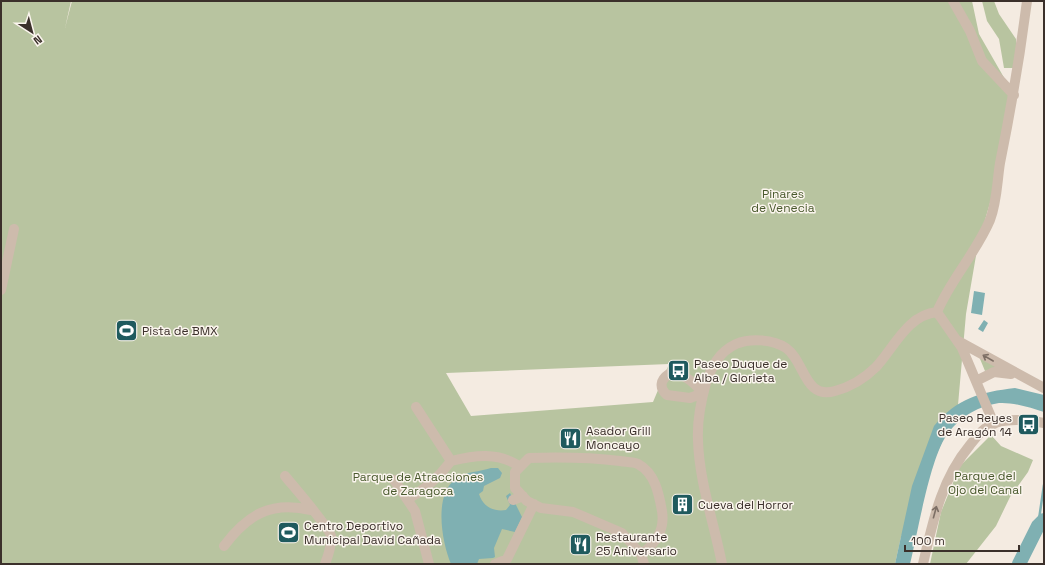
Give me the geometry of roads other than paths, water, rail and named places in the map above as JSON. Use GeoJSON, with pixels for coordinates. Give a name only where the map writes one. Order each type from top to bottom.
{"type":"FeatureCollection","features":[{"type":"Feature","properties":{"kind":"street"},"geometry":{"type":"LineString","coordinates":[[953,1],[970,31],[982,61],[1014,95]]}},
{"type":"Feature","properties":{"kind":"street"},"geometry":{"type":"LineString","coordinates":[[722,564],[701,470],[697,439],[703,393],[712,367],[722,353],[739,343],[759,341],[778,344],[791,352],[807,380],[816,390],[831,393],[855,383],[875,367],[911,323],[924,315],[936,312],[961,267],[978,244],[990,218],[995,202],[997,179],[1014,95],[1028,1]]}},
{"type":"Feature","properties":{"kind":"street"},"geometry":{"type":"LineString","coordinates":[[1,290],[14,229]]}},
{"type":"Feature","properties":{"kind":"street"},"geometry":{"type":"LineString","coordinates":[[936,312],[958,341],[994,424]]}},
{"type":"Feature","properties":{"kind":"street"},"geometry":{"type":"LineString","coordinates":[[958,341],[1019,376],[1044,388]]}},
{"type":"Feature","properties":{"kind":"street"},"geometry":{"type":"LineString","coordinates":[[978,385],[994,372],[1006,372],[1019,376]]}},
{"type":"Feature","properties":{"kind":"street"},"geometry":{"type":"LineString","coordinates":[[669,374],[683,375],[703,393],[690,398],[667,395],[662,386],[664,378],[669,374]]}},
{"type":"Feature","properties":{"kind":"street"},"geometry":{"type":"LineString","coordinates":[[690,398],[701,409]]}},
{"type":"Feature","properties":{"kind":"street"},"geometry":{"type":"LineString","coordinates":[[416,407],[451,461]]}},
{"type":"Feature","properties":{"kind":"street"},"geometry":{"type":"LineString","coordinates":[[923,564],[936,509],[947,478],[957,462],[978,435],[994,424],[1007,420],[1044,423]]}},
{"type":"Feature","properties":{"kind":"street"},"geometry":{"type":"LineString","coordinates":[[408,499],[423,491],[439,477],[451,461],[484,456],[508,458],[519,466]]}},
{"type":"Feature","properties":{"kind":"street"},"geometry":{"type":"LineString","coordinates":[[641,554],[649,548],[656,539],[662,529],[663,519],[657,485],[637,464],[580,456],[529,458],[519,466],[515,472],[515,488],[523,496],[541,508],[573,512],[622,533],[641,554],[644,564]]}},
{"type":"Feature","properties":{"kind":"street"},"geometry":{"type":"LineString","coordinates":[[285,476],[311,510],[323,522],[331,536],[330,550],[325,564]]}},
{"type":"Feature","properties":{"kind":"street"},"geometry":{"type":"LineString","coordinates":[[394,480],[415,511],[429,564]]}},
{"type":"Feature","properties":{"kind":"street"},"geometry":{"type":"LineString","coordinates":[[513,500],[523,496]]}},
{"type":"Feature","properties":{"kind":"street"},"geometry":{"type":"LineString","coordinates":[[495,564],[507,559],[534,504]]}},
{"type":"Feature","properties":{"kind":"street"},"geometry":{"type":"LineString","coordinates":[[224,546],[237,528],[258,513],[279,507],[295,506],[311,510]]}},
{"type":"Feature","properties":{"kind":"water"},"geometry":{"type":"Polygon","coordinates":[[[974,291],[985,293],[982,315],[971,313],[974,291]]]}},
{"type":"Feature","properties":{"kind":"water"},"geometry":{"type":"Polygon","coordinates":[[[984,320],[988,323],[983,332],[978,329],[984,320]]]}},
{"type":"Feature","properties":{"kind":"water"},"geometry":{"type":"Polygon","coordinates":[[[1015,388],[1044,395],[1044,412],[1016,404],[992,404],[971,413],[953,427],[942,444],[930,477],[910,564],[895,564],[912,486],[934,426],[952,409],[970,398],[980,394],[1015,388]]]}},
{"type":"Feature","properties":{"kind":"water"},"geometry":{"type":"Polygon","coordinates":[[[491,468],[498,468],[502,473],[500,478],[484,486],[483,491],[479,494],[481,499],[490,508],[506,510],[510,505],[506,496],[510,493],[522,517],[515,532],[502,529],[494,548],[495,557],[479,559],[477,564],[451,564],[443,532],[442,507],[444,496],[449,486],[460,476],[491,468]]]}},
{"type":"Feature","properties":{"kind":"waterway"},"geometry":{"type":"LineString","coordinates":[[1038,526],[1044,485]]}},
{"type":"Feature","properties":{"kind":"waterway"},"geometry":{"type":"LineString","coordinates":[[1019,564],[1038,526],[1044,520]]}},
{"type":"Feature","properties":{"kind":"place","name":"Pista de BMX"},"geometry":{"type":"Point","coordinates":[127,331]}},
{"type":"Feature","properties":{"kind":"place","name":"Paseo Duque de Alba / Glorieta"},"geometry":{"type":"Point","coordinates":[678,371]}},
{"type":"Feature","properties":{"kind":"place","name":"Paseo Reyes de Aragón 14"},"geometry":{"type":"Point","coordinates":[1028,425]}},
{"type":"Feature","properties":{"kind":"place","name":"Asador Grill Moncayo"},"geometry":{"type":"Point","coordinates":[571,438]}},
{"type":"Feature","properties":{"kind":"place","name":"Cueva del Horror"},"geometry":{"type":"Point","coordinates":[683,505]}},
{"type":"Feature","properties":{"kind":"place","name":"Centro Deportivo Municipal David Cañada"},"geometry":{"type":"Point","coordinates":[289,533]}},
{"type":"Feature","properties":{"kind":"place","name":"Restaurante 25 Aniversario"},"geometry":{"type":"Point","coordinates":[580,544]}},
{"type":"Feature","properties":{"kind":"park label","name":"Pinares de Venecia"},"geometry":{"type":"Point","coordinates":[783,201]}},
{"type":"Feature","properties":{"kind":"park label","name":"Parque del Ojo del Canal"},"geometry":{"type":"Point","coordinates":[985,483]}},
{"type":"Feature","properties":{"kind":"park label","name":"Parque de Atracciones de Zaragoza"},"geometry":{"type":"Point","coordinates":[418,484]}}]}
